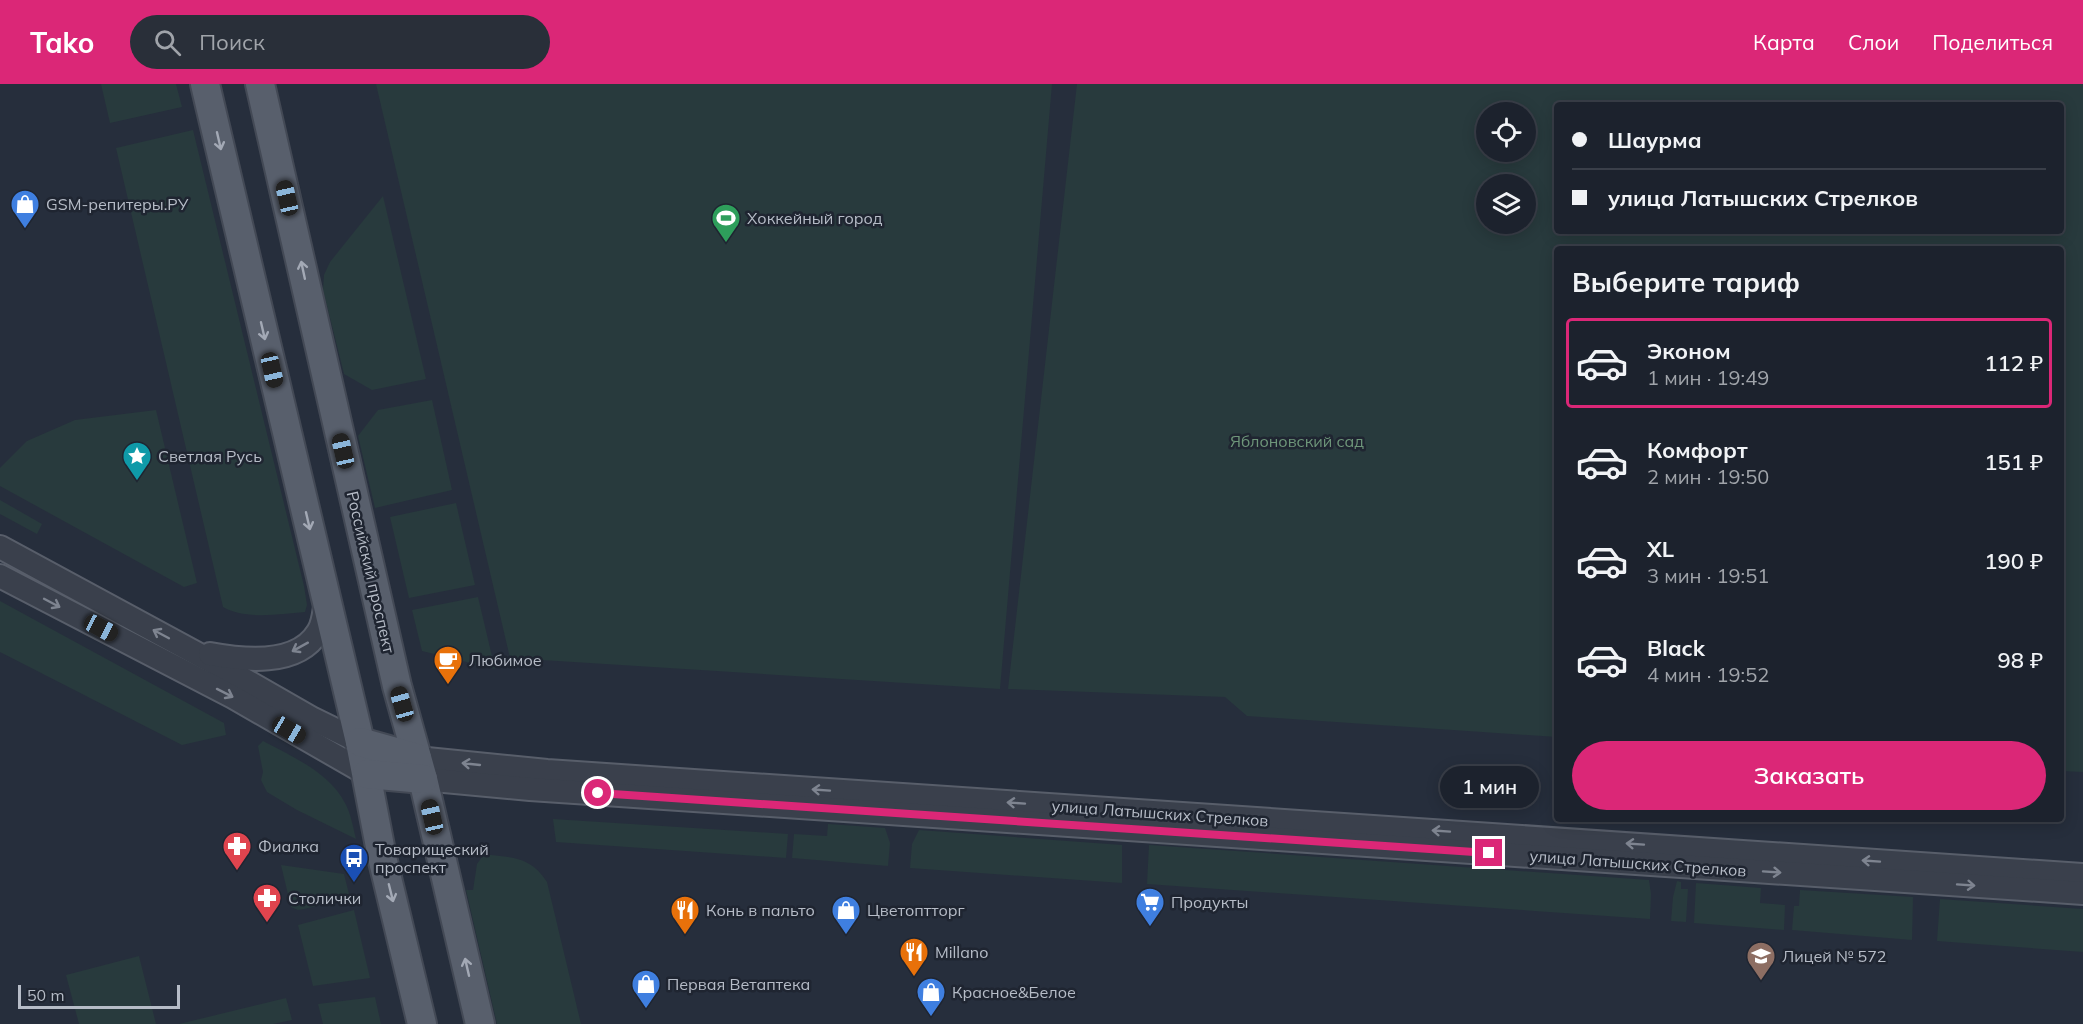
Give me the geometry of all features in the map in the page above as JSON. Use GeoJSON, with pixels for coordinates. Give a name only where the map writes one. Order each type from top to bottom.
{"type":"FeatureCollection","features":[{"type":"Feature","properties":{"kind":"main road"},"geometry":{"type":"LineString","coordinates":[[205,84],[360,742],[382,857],[422,1024]]}},
{"type":"Feature","properties":{"kind":"main road","name":"Российский проспект"},"geometry":{"type":"LineString","coordinates":[[260,84],[394,674],[420,769],[480,1024]]}},
{"type":"Feature","properties":{"kind":"main road"},"geometry":{"type":"LineString","coordinates":[[360,742],[420,769]]}},
{"type":"Feature","properties":{"kind":"main road","name":"улица Латышских Стрелков"},"geometry":{"type":"LineString","coordinates":[[367,774],[420,769]]}},
{"type":"Feature","properties":{"kind":"street"},"geometry":{"type":"LineString","coordinates":[[0,547],[192,651],[313,720],[360,742]]}},
{"type":"Feature","properties":{"kind":"street"},"geometry":{"type":"LineString","coordinates":[[0,576],[233,697],[367,774]]}},
{"type":"Feature","properties":{"kind":"street"},"geometry":{"type":"LineString","coordinates":[[192,651],[244,659],[264,660],[282,656],[299,649],[319,632],[326,599]]}},
{"type":"Feature","properties":{"kind":"street","name":"улица Латышских Стрелков"},"geometry":{"type":"LineString","coordinates":[[420,769],[558,772],[2083,875]]}},
{"type":"Feature","properties":{"kind":"street","name":"улица Латышских Стрелков"},"geometry":{"type":"LineString","coordinates":[[420,769],[530,789],[2083,893]]}},
{"type":"Feature","properties":{"kind":"green space"},"geometry":{"type":"Polygon","coordinates":[[[101,84],[176,84],[182,107],[110,123],[101,84]]]}},
{"type":"Feature","properties":{"kind":"green space","name":"Хоккейный город"},"geometry":{"type":"Polygon","coordinates":[[[376,84],[1052,84],[1000,689],[510,658],[376,84]]]}},
{"type":"Feature","properties":{"kind":"green space","name":"Яблоновский сад"},"geometry":{"type":"Polygon","coordinates":[[[1077,84],[2083,84],[2083,772],[2064,771],[2064,246],[1554,246],[1554,737],[1247,716],[1225,697],[1008,689],[1077,84]]]}},
{"type":"Feature","properties":{"kind":"green space"},"geometry":{"type":"Polygon","coordinates":[[[193,130],[304,586],[307,605],[305,612],[252,615],[223,607],[116,148],[193,130]]]}},
{"type":"Feature","properties":{"kind":"green space"},"geometry":{"type":"Polygon","coordinates":[[[383,196],[426,379],[372,390],[344,374],[323,290],[324,275],[330,262],[383,196]]]}},
{"type":"Feature","properties":{"kind":"green space"},"geometry":{"type":"Polygon","coordinates":[[[432,400],[452,490],[375,508],[358,436],[378,410],[432,400]]]}},
{"type":"Feature","properties":{"kind":"green space"},"geometry":{"type":"Polygon","coordinates":[[[156,410],[197,583],[184,587],[0,486],[0,468],[27,441],[75,420],[156,410]]]}},
{"type":"Feature","properties":{"kind":"green space"},"geometry":{"type":"Polygon","coordinates":[[[0,500],[42,524],[37,534],[0,514],[0,500]]]}},
{"type":"Feature","properties":{"kind":"green space"},"geometry":{"type":"Polygon","coordinates":[[[456,503],[475,585],[409,598],[390,517],[456,503]]]}},
{"type":"Feature","properties":{"kind":"green space"},"geometry":{"type":"Polygon","coordinates":[[[478,597],[495,669],[422,651],[412,610],[478,597]]]}},
{"type":"Feature","properties":{"kind":"green space"},"geometry":{"type":"Polygon","coordinates":[[[0,601],[224,723],[226,735],[182,745],[0,652],[0,601]]]}},
{"type":"Feature","properties":{"kind":"green space"},"geometry":{"type":"Polygon","coordinates":[[[263,741],[297,759],[329,782],[347,807],[356,839],[297,810],[267,792],[261,780],[263,772],[258,746],[263,741]]]}},
{"type":"Feature","properties":{"kind":"green space"},"geometry":{"type":"Polygon","coordinates":[[[553,819],[788,834],[786,858],[556,842],[553,819]]]}},
{"type":"Feature","properties":{"kind":"green space"},"geometry":{"type":"Polygon","coordinates":[[[828,824],[885,828],[890,843],[888,866],[792,858],[794,834],[827,836],[828,824]]]}},
{"type":"Feature","properties":{"kind":"green space"},"geometry":{"type":"Polygon","coordinates":[[[919,830],[1122,845],[1122,883],[910,868],[912,844],[919,830]]]}},
{"type":"Feature","properties":{"kind":"green space"},"geometry":{"type":"Polygon","coordinates":[[[1149,845],[1649,880],[1650,919],[1147,884],[1149,845]]]}},
{"type":"Feature","properties":{"kind":"green space"},"geometry":{"type":"Polygon","coordinates":[[[484,854],[512,858],[527,863],[541,873],[547,882],[581,1024],[497,1024],[466,890],[473,890],[477,864],[484,854]]]}},
{"type":"Feature","properties":{"kind":"green space"},"geometry":{"type":"Polygon","coordinates":[[[281,865],[344,874],[350,898],[298,910],[291,907],[281,865]]]}},
{"type":"Feature","properties":{"kind":"green space"},"geometry":{"type":"Polygon","coordinates":[[[1677,881],[1681,882],[1681,889],[1688,889],[1686,922],[1671,921],[1677,881]]]}},
{"type":"Feature","properties":{"kind":"green space"},"geometry":{"type":"Polygon","coordinates":[[[1696,883],[1761,888],[1760,903],[1785,905],[1784,930],[1694,923],[1696,883]]]}},
{"type":"Feature","properties":{"kind":"green space"},"geometry":{"type":"Polygon","coordinates":[[[1800,890],[1913,897],[1912,940],[1792,930],[1794,906],[1799,906],[1800,890]]]}},
{"type":"Feature","properties":{"kind":"green space"},"geometry":{"type":"Polygon","coordinates":[[[1940,899],[2083,909],[2083,952],[1937,941],[1940,899]]]}},
{"type":"Feature","properties":{"kind":"green space"},"geometry":{"type":"Polygon","coordinates":[[[354,910],[370,978],[313,986],[298,925],[354,910]]]}},
{"type":"Feature","properties":{"kind":"green space"},"geometry":{"type":"Polygon","coordinates":[[[139,956],[156,1024],[79,1024],[66,975],[139,956]]]}},
{"type":"Feature","properties":{"kind":"green space"},"geometry":{"type":"Polygon","coordinates":[[[375,997],[381,1024],[323,1024],[318,1004],[375,997]]]}},
{"type":"Feature","properties":{"kind":"green space"},"geometry":{"type":"Polygon","coordinates":[[[286,998],[292,1020],[273,1024],[179,1024],[286,998]]]}},
{"type":"Feature","properties":{"kind":"place","name":"GSM-репитеры.РУ"},"geometry":{"type":"Point","coordinates":[25,230]}},
{"type":"Feature","properties":{"kind":"place","name":"Хоккейный город"},"geometry":{"type":"Point","coordinates":[726,244]}},
{"type":"Feature","properties":{"kind":"place","name":"Светлая Русь"},"geometry":{"type":"Point","coordinates":[137,482]}},
{"type":"Feature","properties":{"kind":"place","name":"Любимое"},"geometry":{"type":"Point","coordinates":[448,686]}},
{"type":"Feature","properties":{"kind":"place","name":"Фиалка"},"geometry":{"type":"Point","coordinates":[237,872]}},
{"type":"Feature","properties":{"kind":"place","name":"Товарищеский проспект"},"geometry":{"type":"Point","coordinates":[354,884]}},
{"type":"Feature","properties":{"kind":"place","name":"Столички"},"geometry":{"type":"Point","coordinates":[267,924]}},
{"type":"Feature","properties":{"kind":"place","name":"Продукты"},"geometry":{"type":"Point","coordinates":[1150,928]}},
{"type":"Feature","properties":{"kind":"place","name":"Конь в пальто"},"geometry":{"type":"Point","coordinates":[685,936]}},
{"type":"Feature","properties":{"kind":"place","name":"Цветоптторг"},"geometry":{"type":"Point","coordinates":[846,936]}},
{"type":"Feature","properties":{"kind":"place","name":"Millano"},"geometry":{"type":"Point","coordinates":[914,978]}},
{"type":"Feature","properties":{"kind":"place","name":"Лицей № 572"},"geometry":{"type":"Point","coordinates":[1761,982]}},
{"type":"Feature","properties":{"kind":"place","name":"Первая Ветаптека"},"geometry":{"type":"Point","coordinates":[646,1010]}},
{"type":"Feature","properties":{"kind":"place","name":"Красное&Белое"},"geometry":{"type":"Point","coordinates":[931,1018]}},
{"type":"Feature","properties":{"kind":"route"},"geometry":{"type":"LineString","coordinates":[[598,793],[1489,853]]}}]}
